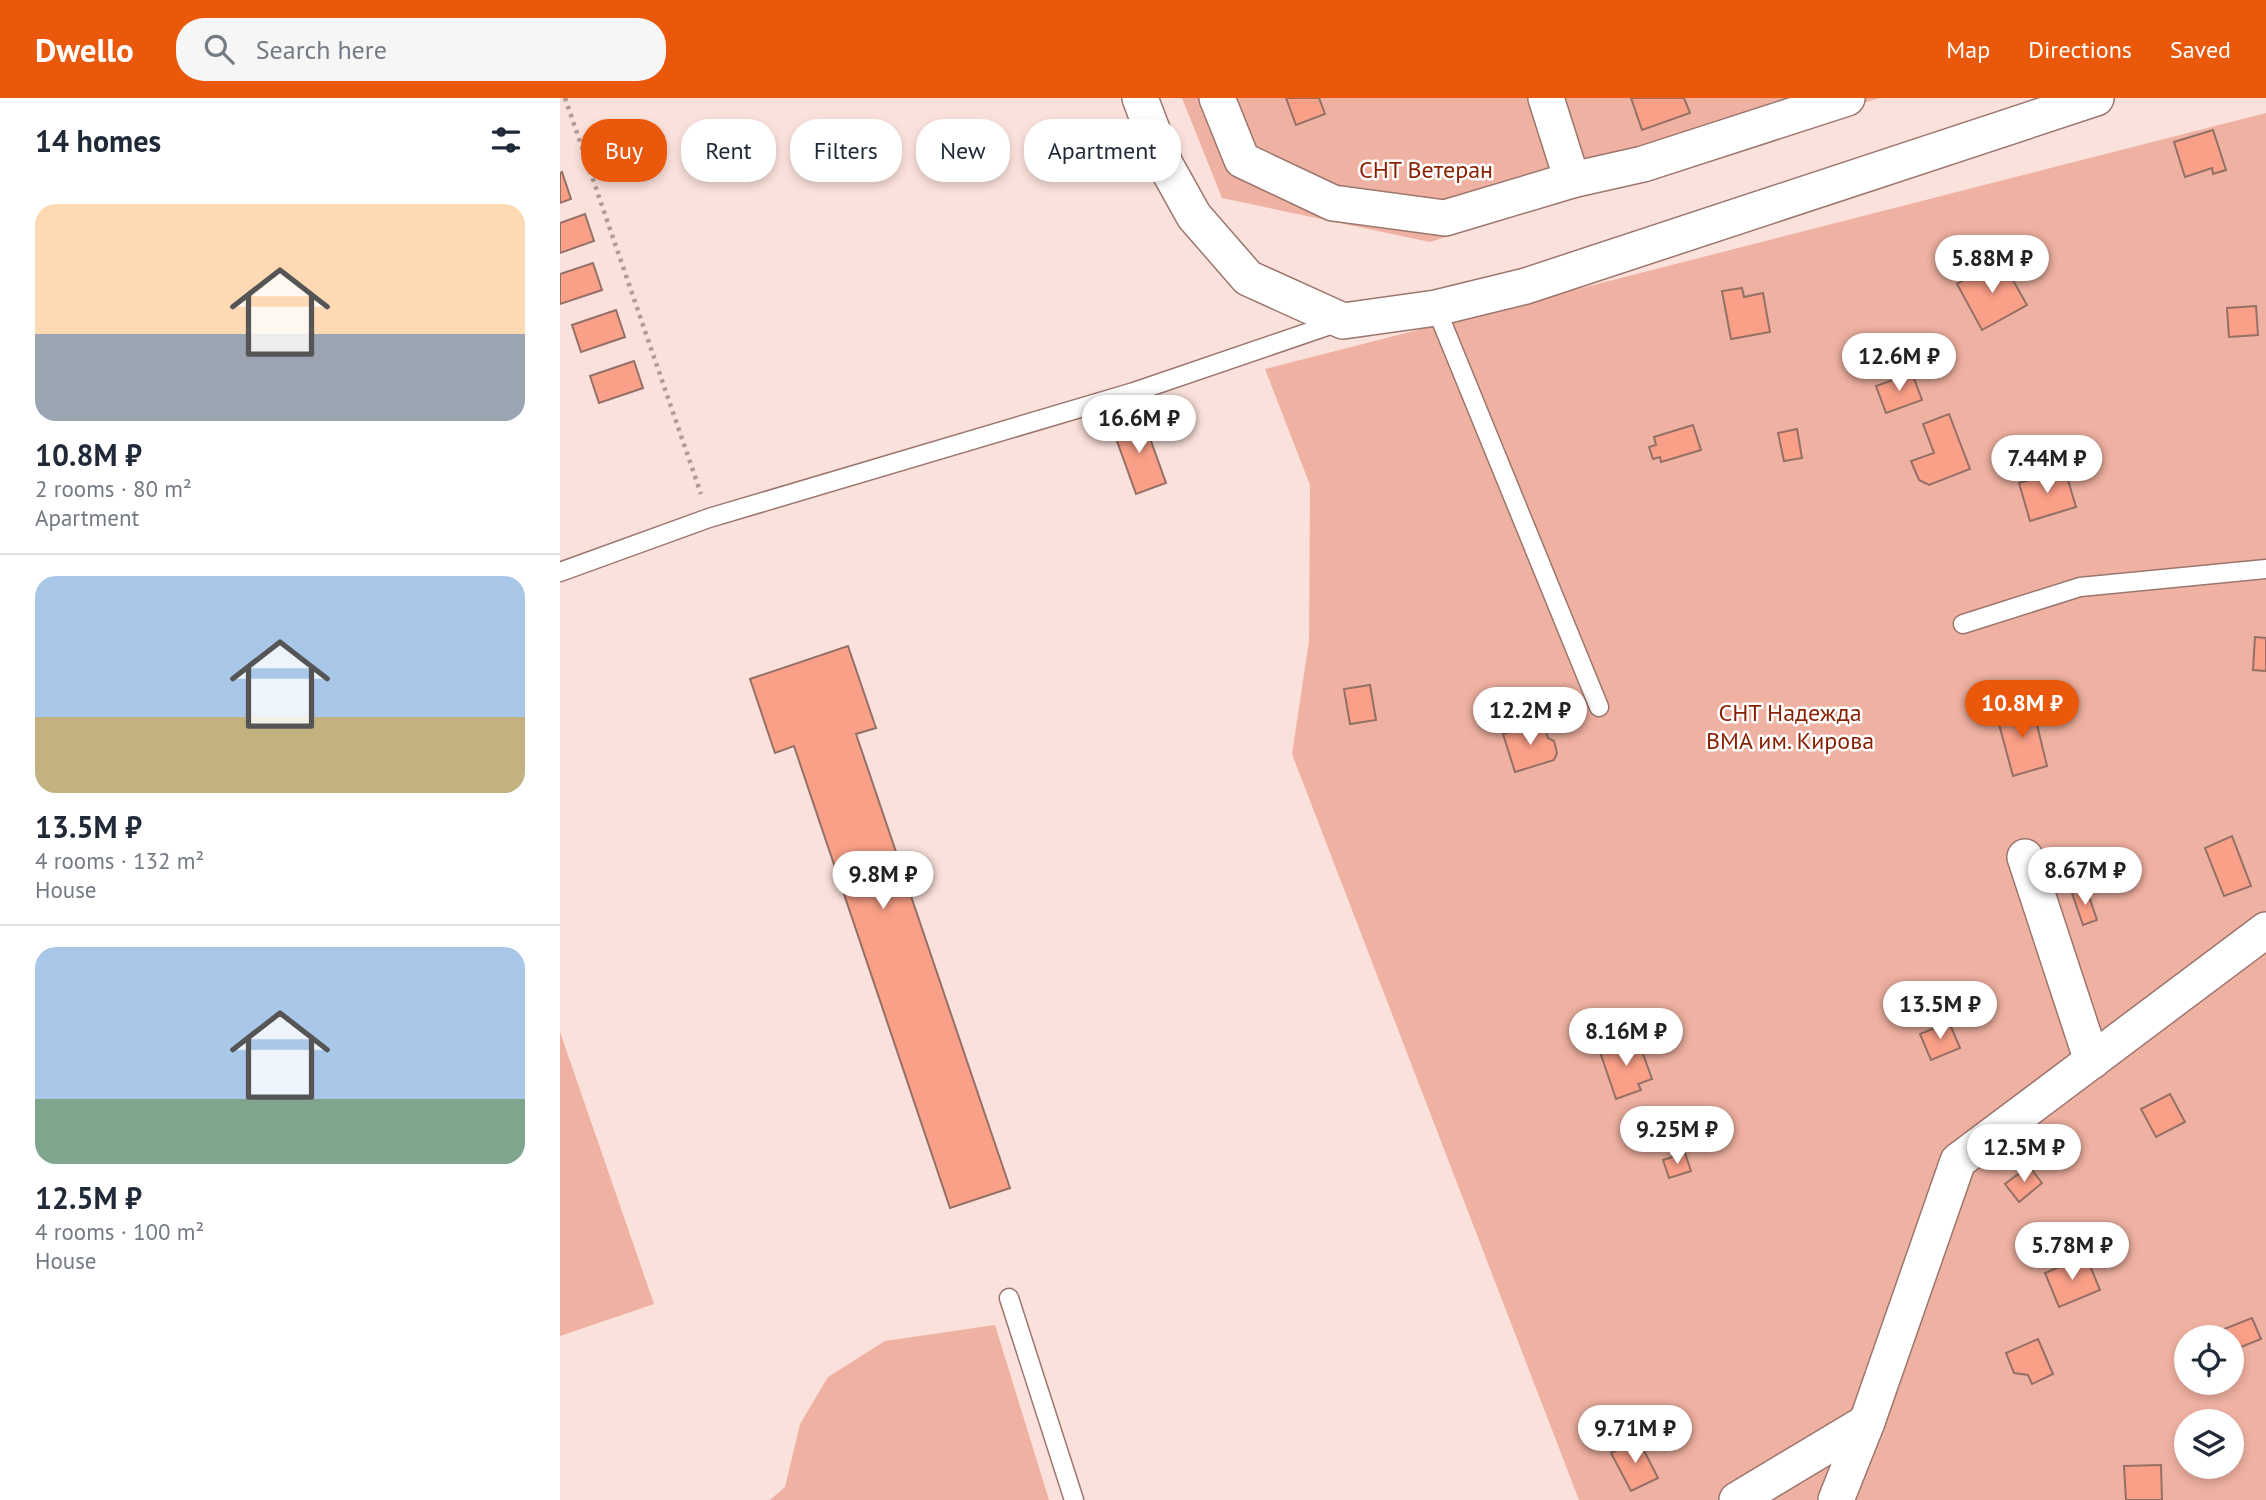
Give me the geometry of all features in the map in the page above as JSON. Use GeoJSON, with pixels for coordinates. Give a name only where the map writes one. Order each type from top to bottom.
{"type":"FeatureCollection","features":[{"type":"Feature","properties":{"kind":"street"},"geometry":{"type":"LineString","coordinates":[[1140,98],[1165,164],[1194,216],[1248,278],[1343,321],[1436,308],[1526,286],[2096,98]]}},
{"type":"Feature","properties":{"kind":"street"},"geometry":{"type":"LineString","coordinates":[[1217,98],[1242,160],[1332,203],[1445,218],[1572,180],[1643,164],[1847,98]]}},
{"type":"Feature","properties":{"kind":"street"},"geometry":{"type":"LineString","coordinates":[[1546,98],[1572,180]]}},
{"type":"Feature","properties":{"kind":"street"},"geometry":{"type":"LineString","coordinates":[[2025,858],[2092,1061]]}},
{"type":"Feature","properties":{"kind":"street"},"geometry":{"type":"LineString","coordinates":[[1846,1493],[1867,1422],[1958,1161],[2266,930]]}},
{"type":"Feature","properties":{"kind":"street"},"geometry":{"type":"LineString","coordinates":[[1737,1500],[1867,1422]]}},
{"type":"Feature","properties":{"kind":"lane"},"geometry":{"type":"LineString","coordinates":[[1436,308],[1599,707]]}},
{"type":"Feature","properties":{"kind":"lane"},"geometry":{"type":"LineString","coordinates":[[560,572],[709,518],[1134,391],[1343,321]]}},
{"type":"Feature","properties":{"kind":"lane"},"geometry":{"type":"LineString","coordinates":[[1963,624],[2080,587],[2266,569]]}},
{"type":"Feature","properties":{"kind":"lane"},"geometry":{"type":"LineString","coordinates":[[1009,1298],[1074,1500]]}},
{"type":"Feature","properties":{"kind":"path"},"geometry":{"type":"LineString","coordinates":[[560,106],[566,101],[709,518]]}},
{"type":"Feature","properties":{"kind":"green space","name":"СНТ Ветеран"},"geometry":{"type":"Polygon","coordinates":[[[1182,98],[1879,98],[1430,242],[1222,198],[1182,98]]]}},
{"type":"Feature","properties":{"kind":"green space","name":"СНТ Надежда ВМА им. Кирова"},"geometry":{"type":"Polygon","coordinates":[[[2266,113],[2266,1500],[1579,1500],[1292,754],[1309,641],[1310,485],[1265,369],[2266,113]]]}},
{"type":"Feature","properties":{"kind":"green space"},"geometry":{"type":"Polygon","coordinates":[[[560,1032],[654,1304],[560,1336],[560,1032]]]}},
{"type":"Feature","properties":{"kind":"green space"},"geometry":{"type":"Polygon","coordinates":[[[995,1325],[1049,1500],[770,1500],[785,1487],[800,1424],[828,1377],[885,1341],[995,1325]]]}},
{"type":"Feature","properties":{"kind":"building"},"geometry":{"type":"Polygon","coordinates":[[[1286,98],[1319,98],[1325,114],[1296,125],[1286,98]]]}},
{"type":"Feature","properties":{"kind":"building"},"geometry":{"type":"Polygon","coordinates":[[[1631,98],[1684,98],[1690,113],[1642,130],[1631,98]]]}},
{"type":"Feature","properties":{"kind":"building"},"geometry":{"type":"Polygon","coordinates":[[[2213,130],[2226,170],[2213,174],[2212,168],[2185,177],[2174,142],[2213,130]]]}},
{"type":"Feature","properties":{"kind":"building"},"geometry":{"type":"Polygon","coordinates":[[[562,172],[571,199],[560,203],[560,173],[562,172]]]}},
{"type":"Feature","properties":{"kind":"building"},"geometry":{"type":"Polygon","coordinates":[[[585,214],[594,241],[560,253],[560,223],[585,214]]]}},
{"type":"Feature","properties":{"kind":"building"},"geometry":{"type":"Polygon","coordinates":[[[2001,259],[2027,305],[1982,330],[1957,284],[2001,259]]]}},
{"type":"Feature","properties":{"kind":"building"},"geometry":{"type":"Polygon","coordinates":[[[593,263],[602,290],[560,304],[560,274],[593,263]]]}},
{"type":"Feature","properties":{"kind":"building"},"geometry":{"type":"Polygon","coordinates":[[[1742,288],[1744,297],[1763,293],[1770,332],[1731,339],[1722,291],[1742,288]]]}},
{"type":"Feature","properties":{"kind":"building"},"geometry":{"type":"Polygon","coordinates":[[[2256,306],[2258,335],[2229,337],[2227,308],[2256,306]]]}},
{"type":"Feature","properties":{"kind":"building"},"geometry":{"type":"Polygon","coordinates":[[[616,310],[625,337],[581,352],[572,325],[616,310]]]}},
{"type":"Feature","properties":{"kind":"building"},"geometry":{"type":"Polygon","coordinates":[[[634,361],[643,388],[599,403],[590,376],[634,361]]]}},
{"type":"Feature","properties":{"kind":"building"},"geometry":{"type":"Polygon","coordinates":[[[1912,373],[1922,400],[1886,413],[1876,386],[1912,373]]]}},
{"type":"Feature","properties":{"kind":"building"},"geometry":{"type":"Polygon","coordinates":[[[1949,414],[1970,469],[1929,485],[1919,480],[1911,461],[1934,453],[1923,424],[1949,414]]]}},
{"type":"Feature","properties":{"kind":"building"},"geometry":{"type":"Polygon","coordinates":[[[1142,416],[1166,483],[1136,494],[1112,427],[1142,416]]]}},
{"type":"Feature","properties":{"kind":"building"},"geometry":{"type":"Polygon","coordinates":[[[1693,425],[1701,450],[1661,462],[1660,457],[1653,459],[1649,447],[1656,445],[1654,437],[1693,425]]]}},
{"type":"Feature","properties":{"kind":"building"},"geometry":{"type":"Polygon","coordinates":[[[1797,429],[1802,458],[1784,461],[1778,433],[1797,429]]]}},
{"type":"Feature","properties":{"kind":"building"},"geometry":{"type":"Polygon","coordinates":[[[2065,470],[2076,507],[2030,521],[2019,483],[2065,470]]]}},
{"type":"Feature","properties":{"kind":"building"},"geometry":{"type":"Polygon","coordinates":[[[2255,637],[2266,638],[2266,671],[2253,670],[2255,637]]]}},
{"type":"Feature","properties":{"kind":"building"},"geometry":{"type":"Polygon","coordinates":[[[848,646],[876,728],[856,734],[1010,1188],[950,1208],[794,746],[775,753],[750,679],[848,646]]]}},
{"type":"Feature","properties":{"kind":"building"},"geometry":{"type":"Polygon","coordinates":[[[1370,685],[1376,720],[1350,724],[1344,689],[1370,685]]]}},
{"type":"Feature","properties":{"kind":"building"},"geometry":{"type":"Polygon","coordinates":[[[2032,704],[2047,766],[2013,776],[1996,713],[2032,704]]]}},
{"type":"Feature","properties":{"kind":"building"},"geometry":{"type":"Polygon","coordinates":[[[1543,722],[1548,738],[1554,741],[1557,753],[1554,760],[1515,772],[1503,734],[1543,722]]]}},
{"type":"Feature","properties":{"kind":"building"},"geometry":{"type":"Polygon","coordinates":[[[2232,836],[2251,886],[2224,896],[2205,848],[2232,836]]]}},
{"type":"Feature","properties":{"kind":"building"},"geometry":{"type":"Polygon","coordinates":[[[2086,888],[2097,920],[2083,925],[2072,893],[2086,888]]]}},
{"type":"Feature","properties":{"kind":"building"},"geometry":{"type":"Polygon","coordinates":[[[1949,1022],[1960,1048],[1931,1060],[1920,1034],[1949,1022]]]}},
{"type":"Feature","properties":{"kind":"building"},"geometry":{"type":"Polygon","coordinates":[[[1638,1040],[1652,1079],[1638,1084],[1641,1090],[1616,1099],[1600,1052],[1638,1040]]]}},
{"type":"Feature","properties":{"kind":"building"},"geometry":{"type":"Polygon","coordinates":[[[2170,1094],[2185,1122],[2156,1137],[2141,1109],[2170,1094]]]}},
{"type":"Feature","properties":{"kind":"building"},"geometry":{"type":"Polygon","coordinates":[[[1685,1153],[1691,1171],[1669,1178],[1663,1160],[1685,1153]]]}},
{"type":"Feature","properties":{"kind":"building"},"geometry":{"type":"Polygon","coordinates":[[[2029,1166],[2042,1183],[2019,1202],[2005,1184],[2029,1166]]]}},
{"type":"Feature","properties":{"kind":"building"},"geometry":{"type":"Polygon","coordinates":[[[2086,1256],[2100,1290],[2059,1307],[2045,1273],[2086,1256]]]}},
{"type":"Feature","properties":{"kind":"building"},"geometry":{"type":"Polygon","coordinates":[[[2252,1318],[2261,1339],[2244,1346],[2244,1325],[2234,1325],[2252,1318]]]}},
{"type":"Feature","properties":{"kind":"building"},"geometry":{"type":"Polygon","coordinates":[[[2038,1339],[2053,1374],[2032,1384],[2028,1375],[2014,1373],[2006,1353],[2038,1339]]]}},
{"type":"Feature","properties":{"kind":"building"},"geometry":{"type":"Polygon","coordinates":[[[1638,1439],[1658,1478],[1631,1491],[1611,1453],[1638,1439]]]}},
{"type":"Feature","properties":{"kind":"building"},"geometry":{"type":"Polygon","coordinates":[[[2161,1465],[2162,1500],[2126,1500],[2124,1466],[2161,1465]]]}}]}
